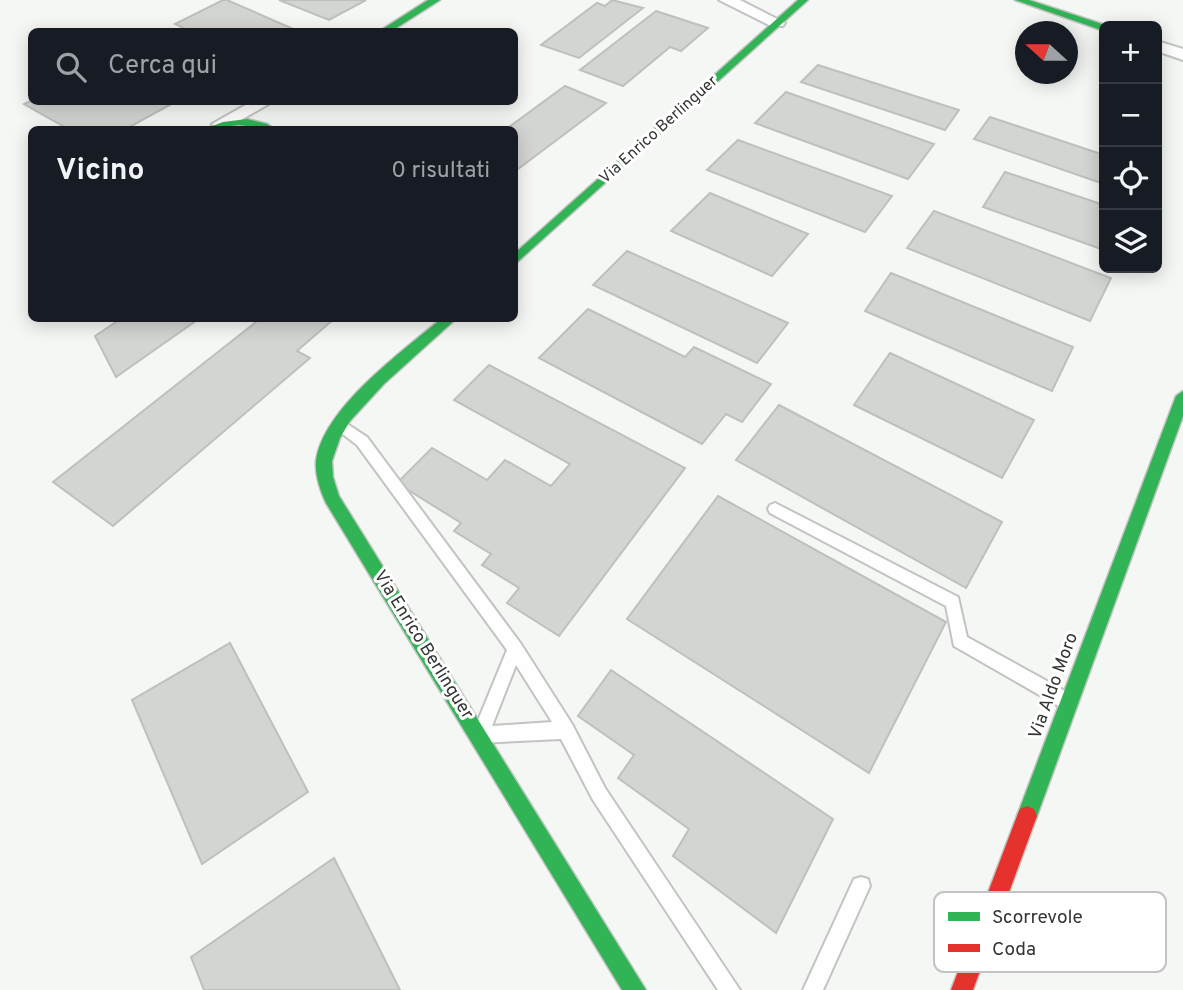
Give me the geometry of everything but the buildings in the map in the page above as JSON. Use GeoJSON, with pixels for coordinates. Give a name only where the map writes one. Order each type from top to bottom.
{"type":"FeatureCollection","features":[{"type":"Feature","properties":{"kind":"street"},"geometry":{"type":"LineString","coordinates":[[389,28],[435,0]]}},
{"type":"Feature","properties":{"kind":"street"},"geometry":{"type":"LineString","coordinates":[[727,0],[777,23]]}},
{"type":"Feature","properties":{"kind":"street","name":"Via Enrico Berlinguer"},"geometry":{"type":"LineString","coordinates":[[518,257],[803,0]]}},
{"type":"Feature","properties":{"kind":"street"},"geometry":{"type":"LineString","coordinates":[[1020,0],[1099,26]]}},
{"type":"Feature","properties":{"kind":"street"},"geometry":{"type":"LineString","coordinates":[[1162,48],[1183,55]]}},
{"type":"Feature","properties":{"kind":"street"},"geometry":{"type":"LineString","coordinates":[[216,126],[257,105]]}},
{"type":"Feature","properties":{"kind":"street"},"geometry":{"type":"LineString","coordinates":[[271,105],[272,126]]}},
{"type":"Feature","properties":{"kind":"street"},"geometry":{"type":"LineString","coordinates":[[219,126],[246,121],[260,126]]}},
{"type":"Feature","properties":{"kind":"street","name":"Via Enrico Berlinguer"},"geometry":{"type":"LineString","coordinates":[[447,322],[363,398],[341,425],[325,457],[324,471],[332,498],[635,990]]}},
{"type":"Feature","properties":{"kind":"street","name":"Via Aldo Moro"},"geometry":{"type":"LineString","coordinates":[[999,892],[1183,396]]}},
{"type":"Feature","properties":{"kind":"street","name":"Via Aldo Moro"},"geometry":{"type":"LineString","coordinates":[[962,990],[969,972]]}},
{"type":"Feature","properties":{"kind":"lane"},"geometry":{"type":"LineString","coordinates":[[341,425],[362,441],[515,649],[566,730],[599,794],[730,990]]}},
{"type":"Feature","properties":{"kind":"lane"},"geometry":{"type":"LineString","coordinates":[[775,509],[953,602],[960,641],[1069,703]]}},
{"type":"Feature","properties":{"kind":"lane"},"geometry":{"type":"LineString","coordinates":[[515,649],[480,735],[566,730]]}},
{"type":"Feature","properties":{"kind":"lane"},"geometry":{"type":"LineString","coordinates":[[813,990],[861,886]]}},
{"type":"Feature","properties":{"kind":"traffic: fast"},"geometry":{"type":"LineString","coordinates":[[389,28],[435,0]]}},
{"type":"Feature","properties":{"kind":"traffic: fast"},"geometry":{"type":"LineString","coordinates":[[518,257],[803,0]]}},
{"type":"Feature","properties":{"kind":"traffic: fast"},"geometry":{"type":"LineString","coordinates":[[1020,0],[1099,26]]}},
{"type":"Feature","properties":{"kind":"traffic: fast"},"geometry":{"type":"LineString","coordinates":[[220,126],[239,122],[263,126]]}},
{"type":"Feature","properties":{"kind":"traffic: fast"},"geometry":{"type":"LineString","coordinates":[[446,322],[379,380],[345,417],[325,456],[327,483],[332,498],[635,990]]}},
{"type":"Feature","properties":{"kind":"traffic: fast"},"geometry":{"type":"LineString","coordinates":[[1027,816],[1183,396]]}},
{"type":"Feature","properties":{"kind":"traffic: jam"},"geometry":{"type":"LineString","coordinates":[[999,892],[1027,816]]}},
{"type":"Feature","properties":{"kind":"traffic: jam"},"geometry":{"type":"LineString","coordinates":[[962,990],[969,972]]}}]}
